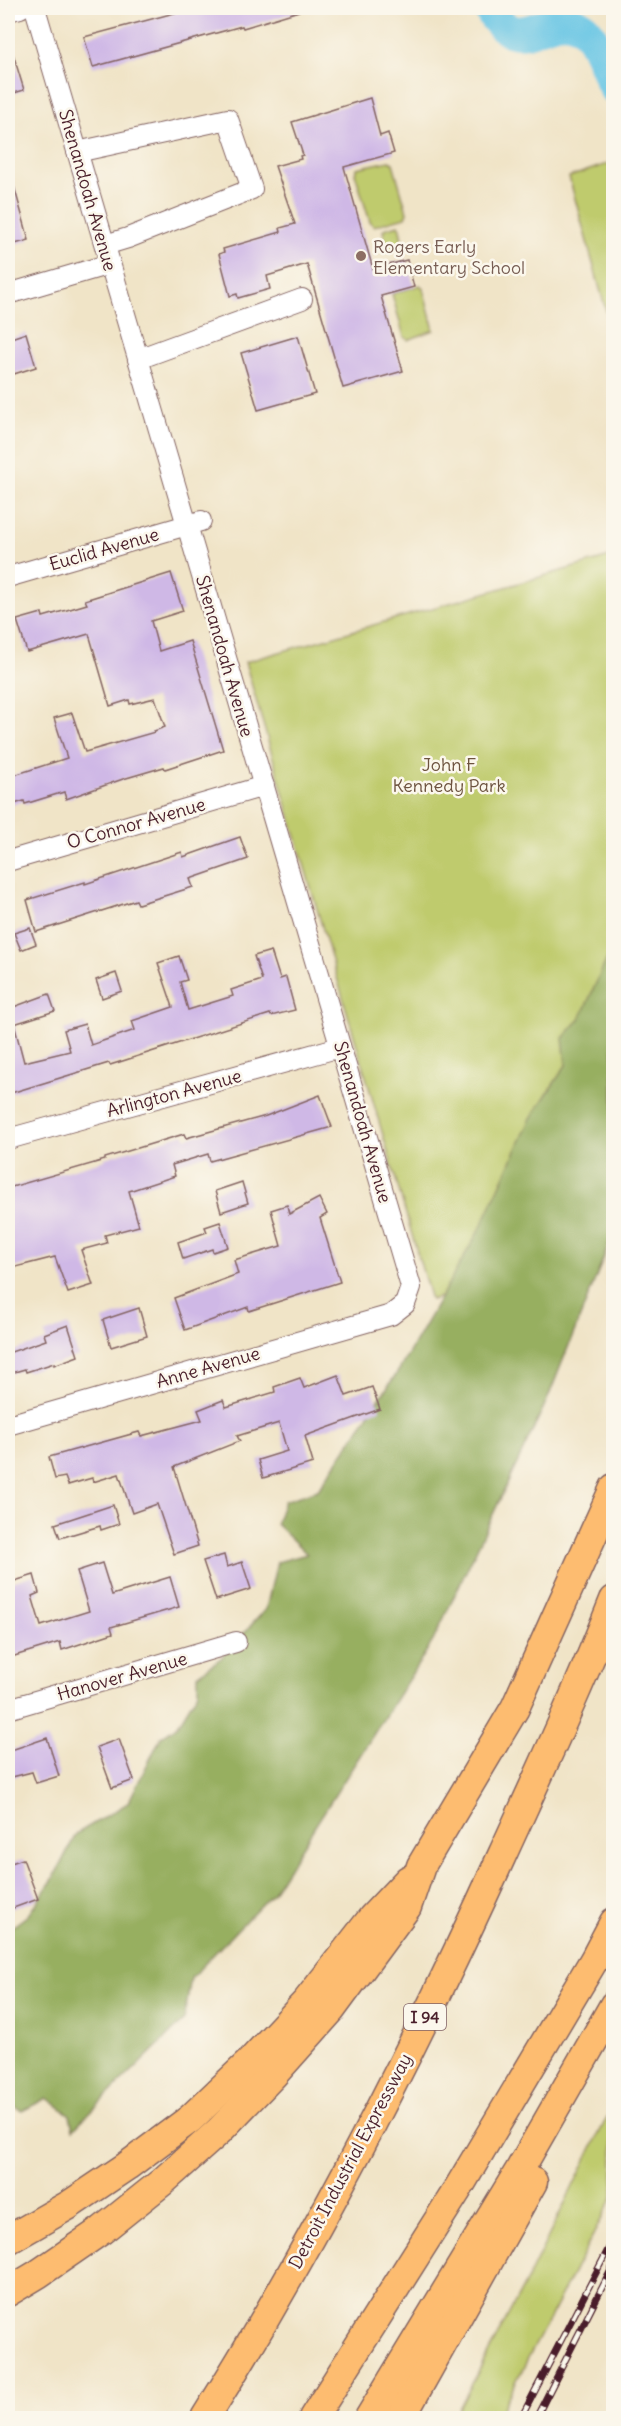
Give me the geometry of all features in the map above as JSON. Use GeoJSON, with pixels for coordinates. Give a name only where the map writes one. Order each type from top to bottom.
{"type":"FeatureCollection","features":[{"type":"Feature","properties":{"kind":"highway"},"geometry":{"type":"LineString","coordinates":[[8,2292],[102,2230],[162,2182],[219,2131],[331,2010],[407,1906],[422,1866],[516,1708],[614,1488]]}},
{"type":"Feature","properties":{"kind":"highway","name":"Detroit Industrial Expressway"},"geometry":{"type":"LineString","coordinates":[[205,2418],[322,2220],[399,2070],[462,1943],[527,1802],[614,1600]]}},
{"type":"Feature","properties":{"kind":"highway"},"geometry":{"type":"LineString","coordinates":[[8,2240],[69,2205],[127,2166],[190,2119],[249,2063],[307,2001],[372,1918],[422,1866]]}},
{"type":"Feature","properties":{"kind":"highway"},"geometry":{"type":"LineString","coordinates":[[313,2418],[456,2192],[588,1970],[614,1922]]}},
{"type":"Feature","properties":{"kind":"highway"},"geometry":{"type":"LineString","coordinates":[[369,2418],[519,2171],[614,2005]]}},
{"type":"Feature","properties":{"kind":"highway"},"geometry":{"type":"LineString","coordinates":[[401,2418],[509,2227],[604,2048],[614,2022]]}},
{"type":"Feature","properties":{"kind":"street"},"geometry":{"type":"LineString","coordinates":[[8,11],[20,8]]}},
{"type":"Feature","properties":{"kind":"street","name":"Shenandoah Avenue"},"geometry":{"type":"LineString","coordinates":[[34,8],[138,359],[193,523],[264,786],[411,1287],[405,1304]]}},
{"type":"Feature","properties":{"kind":"street"},"geometry":{"type":"LineString","coordinates":[[77,152],[228,118],[252,189],[105,245]]}},
{"type":"Feature","properties":{"kind":"street"},"geometry":{"type":"LineString","coordinates":[[8,294],[110,264]]}},
{"type":"Feature","properties":{"kind":"street"},"geometry":{"type":"LineString","coordinates":[[138,359],[302,299]]}},
{"type":"Feature","properties":{"kind":"street","name":"Euclid Avenue"},"geometry":{"type":"LineString","coordinates":[[8,577],[193,523]]}},
{"type":"Feature","properties":{"kind":"street","name":"O Connor Avenue"},"geometry":{"type":"LineString","coordinates":[[8,861],[264,786]]}},
{"type":"Feature","properties":{"kind":"street","name":"Arlington Avenue"},"geometry":{"type":"LineString","coordinates":[[8,1139],[340,1047]]}},
{"type":"Feature","properties":{"kind":"street","name":"Anne Avenue"},"geometry":{"type":"LineString","coordinates":[[8,1425],[392,1315],[405,1304]]}},
{"type":"Feature","properties":{"kind":"street","name":"Hanover Avenue"},"geometry":{"type":"LineString","coordinates":[[8,1709],[236,1642]]}},
{"type":"Feature","properties":{"kind":"green space"},"geometry":{"type":"Polygon","coordinates":[[[389,161],[393,163],[407,212],[405,217],[374,226],[370,222],[355,173],[357,168],[389,161]]]}},
{"type":"Feature","properties":{"kind":"green space"},"geometry":{"type":"Polygon","coordinates":[[[614,162],[613,336],[569,177],[614,162]]]}},
{"type":"Feature","properties":{"kind":"green space"},"geometry":{"type":"Polygon","coordinates":[[[399,225],[402,248],[388,251],[383,231],[399,225]]]}},
{"type":"Feature","properties":{"kind":"green space"},"geometry":{"type":"Polygon","coordinates":[[[420,285],[423,288],[434,330],[408,340],[404,337],[392,294],[420,285]]]}},
{"type":"Feature","properties":{"kind":"green space","name":"John F Kennedy Park"},"geometry":{"type":"Polygon","coordinates":[[[613,556],[614,1176],[586,1248],[431,1300],[245,662],[613,556]]]}},
{"type":"Feature","properties":{"kind":"green space"},"geometry":{"type":"Polygon","coordinates":[[[613,945],[613,1234],[548,1398],[433,1641],[273,1892],[191,1978],[184,2020],[73,2129],[70,2115],[47,2098],[22,2111],[8,2105],[8,1930],[28,1915],[53,1879],[76,1834],[128,1803],[161,1737],[178,1725],[198,1692],[198,1675],[221,1658],[266,1609],[277,1562],[307,1554],[276,1524],[284,1501],[318,1490],[399,1370],[481,1227],[531,1118],[566,1065],[563,1038],[580,1019],[613,945]]]}},
{"type":"Feature","properties":{"kind":"green space"},"geometry":{"type":"Polygon","coordinates":[[[613,2105],[613,2197],[497,2418],[454,2418],[529,2276],[613,2105]]]}},
{"type":"Feature","properties":{"kind":"building"},"geometry":{"type":"Polygon","coordinates":[[[193,8],[298,8],[299,11],[93,67],[84,37],[193,8]]]}},
{"type":"Feature","properties":{"kind":"building"},"geometry":{"type":"Polygon","coordinates":[[[8,47],[11,47],[24,90],[8,95],[8,47]]]}},
{"type":"Feature","properties":{"kind":"building"},"geometry":{"type":"Polygon","coordinates":[[[370,98],[380,136],[388,133],[394,153],[344,167],[373,269],[407,260],[414,287],[381,296],[403,371],[343,388],[307,264],[267,276],[270,289],[238,298],[237,294],[230,296],[219,254],[224,252],[223,249],[281,232],[280,228],[295,224],[275,166],[301,159],[300,156],[303,155],[292,122],[370,98]]]}},
{"type":"Feature","properties":{"kind":"building"},"geometry":{"type":"Polygon","coordinates":[[[12,179],[29,240],[8,246],[8,180],[12,179]]]}},
{"type":"Feature","properties":{"kind":"building"},"geometry":{"type":"Polygon","coordinates":[[[26,333],[36,367],[14,374],[8,353],[8,339],[26,333]]]}},
{"type":"Feature","properties":{"kind":"building"},"geometry":{"type":"Polygon","coordinates":[[[298,336],[315,394],[258,410],[241,353],[298,336]]]}},
{"type":"Feature","properties":{"kind":"building"},"geometry":{"type":"Polygon","coordinates":[[[171,573],[183,611],[151,621],[159,651],[190,641],[223,750],[165,769],[164,767],[123,779],[66,799],[64,792],[25,804],[24,801],[8,806],[8,777],[67,758],[54,718],[72,713],[85,752],[165,727],[155,698],[130,704],[129,700],[110,706],[89,634],[27,652],[17,620],[42,613],[43,617],[87,604],[85,600],[171,573]]]}},
{"type":"Feature","properties":{"kind":"building"},"geometry":{"type":"Polygon","coordinates":[[[240,837],[248,859],[190,879],[193,887],[138,904],[136,900],[36,932],[27,900],[85,882],[85,884],[182,852],[183,857],[240,837]]]}},
{"type":"Feature","properties":{"kind":"building"},"geometry":{"type":"Polygon","coordinates":[[[30,928],[36,944],[21,950],[14,933],[30,928]]]}},
{"type":"Feature","properties":{"kind":"building"},"geometry":{"type":"Polygon","coordinates":[[[271,951],[280,979],[286,977],[295,1010],[271,1016],[270,1014],[110,1065],[109,1063],[11,1093],[8,1082],[8,1009],[49,994],[55,1011],[14,1024],[24,1062],[70,1051],[64,1030],[85,1024],[91,1045],[135,1030],[132,1021],[173,1007],[158,963],[179,956],[187,980],[180,982],[188,1010],[233,996],[231,990],[262,980],[254,956],[271,951]]]}},
{"type":"Feature","properties":{"kind":"building"},"geometry":{"type":"Polygon","coordinates":[[[116,973],[122,991],[102,998],[96,980],[116,973]]]}},
{"type":"Feature","properties":{"kind":"building"},"geometry":{"type":"Polygon","coordinates":[[[320,1095],[332,1127],[210,1161],[208,1154],[172,1165],[175,1176],[129,1191],[139,1226],[105,1235],[107,1243],[81,1250],[93,1285],[68,1293],[55,1257],[8,1269],[8,1188],[184,1134],[186,1138],[266,1116],[320,1095]]]}},
{"type":"Feature","properties":{"kind":"building"},"geometry":{"type":"Polygon","coordinates":[[[242,1182],[248,1203],[221,1212],[215,1191],[242,1182]]]}},
{"type":"Feature","properties":{"kind":"building"},"geometry":{"type":"Polygon","coordinates":[[[319,1198],[327,1214],[320,1218],[340,1282],[249,1311],[248,1307],[185,1330],[174,1298],[238,1274],[234,1260],[281,1246],[271,1210],[287,1205],[289,1214],[319,1198]]]}},
{"type":"Feature","properties":{"kind":"building"},"geometry":{"type":"Polygon","coordinates":[[[220,1222],[228,1247],[213,1252],[212,1249],[183,1259],[178,1242],[207,1232],[205,1227],[220,1222]]]}},
{"type":"Feature","properties":{"kind":"building"},"geometry":{"type":"Polygon","coordinates":[[[139,1308],[147,1336],[111,1347],[103,1320],[139,1308]]]}},
{"type":"Feature","properties":{"kind":"building"},"geometry":{"type":"Polygon","coordinates":[[[68,1325],[78,1356],[54,1365],[54,1363],[26,1372],[25,1369],[8,1374],[8,1353],[46,1340],[44,1334],[68,1325]]]}},
{"type":"Feature","properties":{"kind":"building"},"geometry":{"type":"Polygon","coordinates":[[[338,1375],[346,1396],[372,1387],[380,1409],[305,1436],[313,1463],[263,1478],[258,1460],[287,1451],[279,1423],[237,1436],[240,1441],[174,1467],[198,1546],[174,1554],[157,1504],[132,1513],[119,1474],[93,1482],[92,1478],[68,1485],[65,1477],[55,1479],[49,1457],[139,1432],[141,1436],[202,1420],[198,1410],[223,1400],[226,1407],[275,1392],[274,1387],[300,1378],[304,1388],[338,1375]]]}},
{"type":"Feature","properties":{"kind":"building"},"geometry":{"type":"Polygon","coordinates":[[[113,1505],[119,1524],[101,1530],[100,1526],[60,1538],[55,1524],[113,1505]]]}},
{"type":"Feature","properties":{"kind":"building"},"geometry":{"type":"Polygon","coordinates":[[[224,1555],[227,1567],[242,1562],[251,1589],[216,1600],[203,1561],[224,1555]]]}},
{"type":"Feature","properties":{"kind":"building"},"geometry":{"type":"Polygon","coordinates":[[[102,1563],[112,1595],[170,1577],[179,1607],[111,1627],[113,1633],[62,1650],[60,1642],[8,1658],[8,1583],[34,1575],[39,1593],[32,1596],[41,1626],[89,1611],[77,1571],[102,1563]]]}},
{"type":"Feature","properties":{"kind":"building"},"geometry":{"type":"Polygon","coordinates":[[[47,1738],[59,1776],[36,1783],[32,1772],[8,1778],[8,1751],[47,1738]]]}},
{"type":"Feature","properties":{"kind":"building"},"geometry":{"type":"Polygon","coordinates":[[[119,1739],[134,1780],[112,1788],[97,1747],[119,1739]]]}},
{"type":"Feature","properties":{"kind":"building"},"geometry":{"type":"Polygon","coordinates":[[[23,1859],[38,1899],[8,1910],[8,1864],[23,1859]]]}},
{"type":"Feature","properties":{"kind":"waterway"},"geometry":{"type":"LineString","coordinates":[[489,8],[501,24],[512,31],[523,32],[558,21],[571,21],[584,28],[598,48],[614,87]]}},
{"type":"Feature","properties":{"kind":"railway"},"geometry":{"type":"LineString","coordinates":[[521,2418],[614,2238]]}},
{"type":"Feature","properties":{"kind":"railway"},"geometry":{"type":"LineString","coordinates":[[536,2418],[614,2264]]}},
{"type":"Feature","properties":{"kind":"place","name":"Rogers Early Elementary School"},"geometry":{"type":"Point","coordinates":[361,256]}}]}
